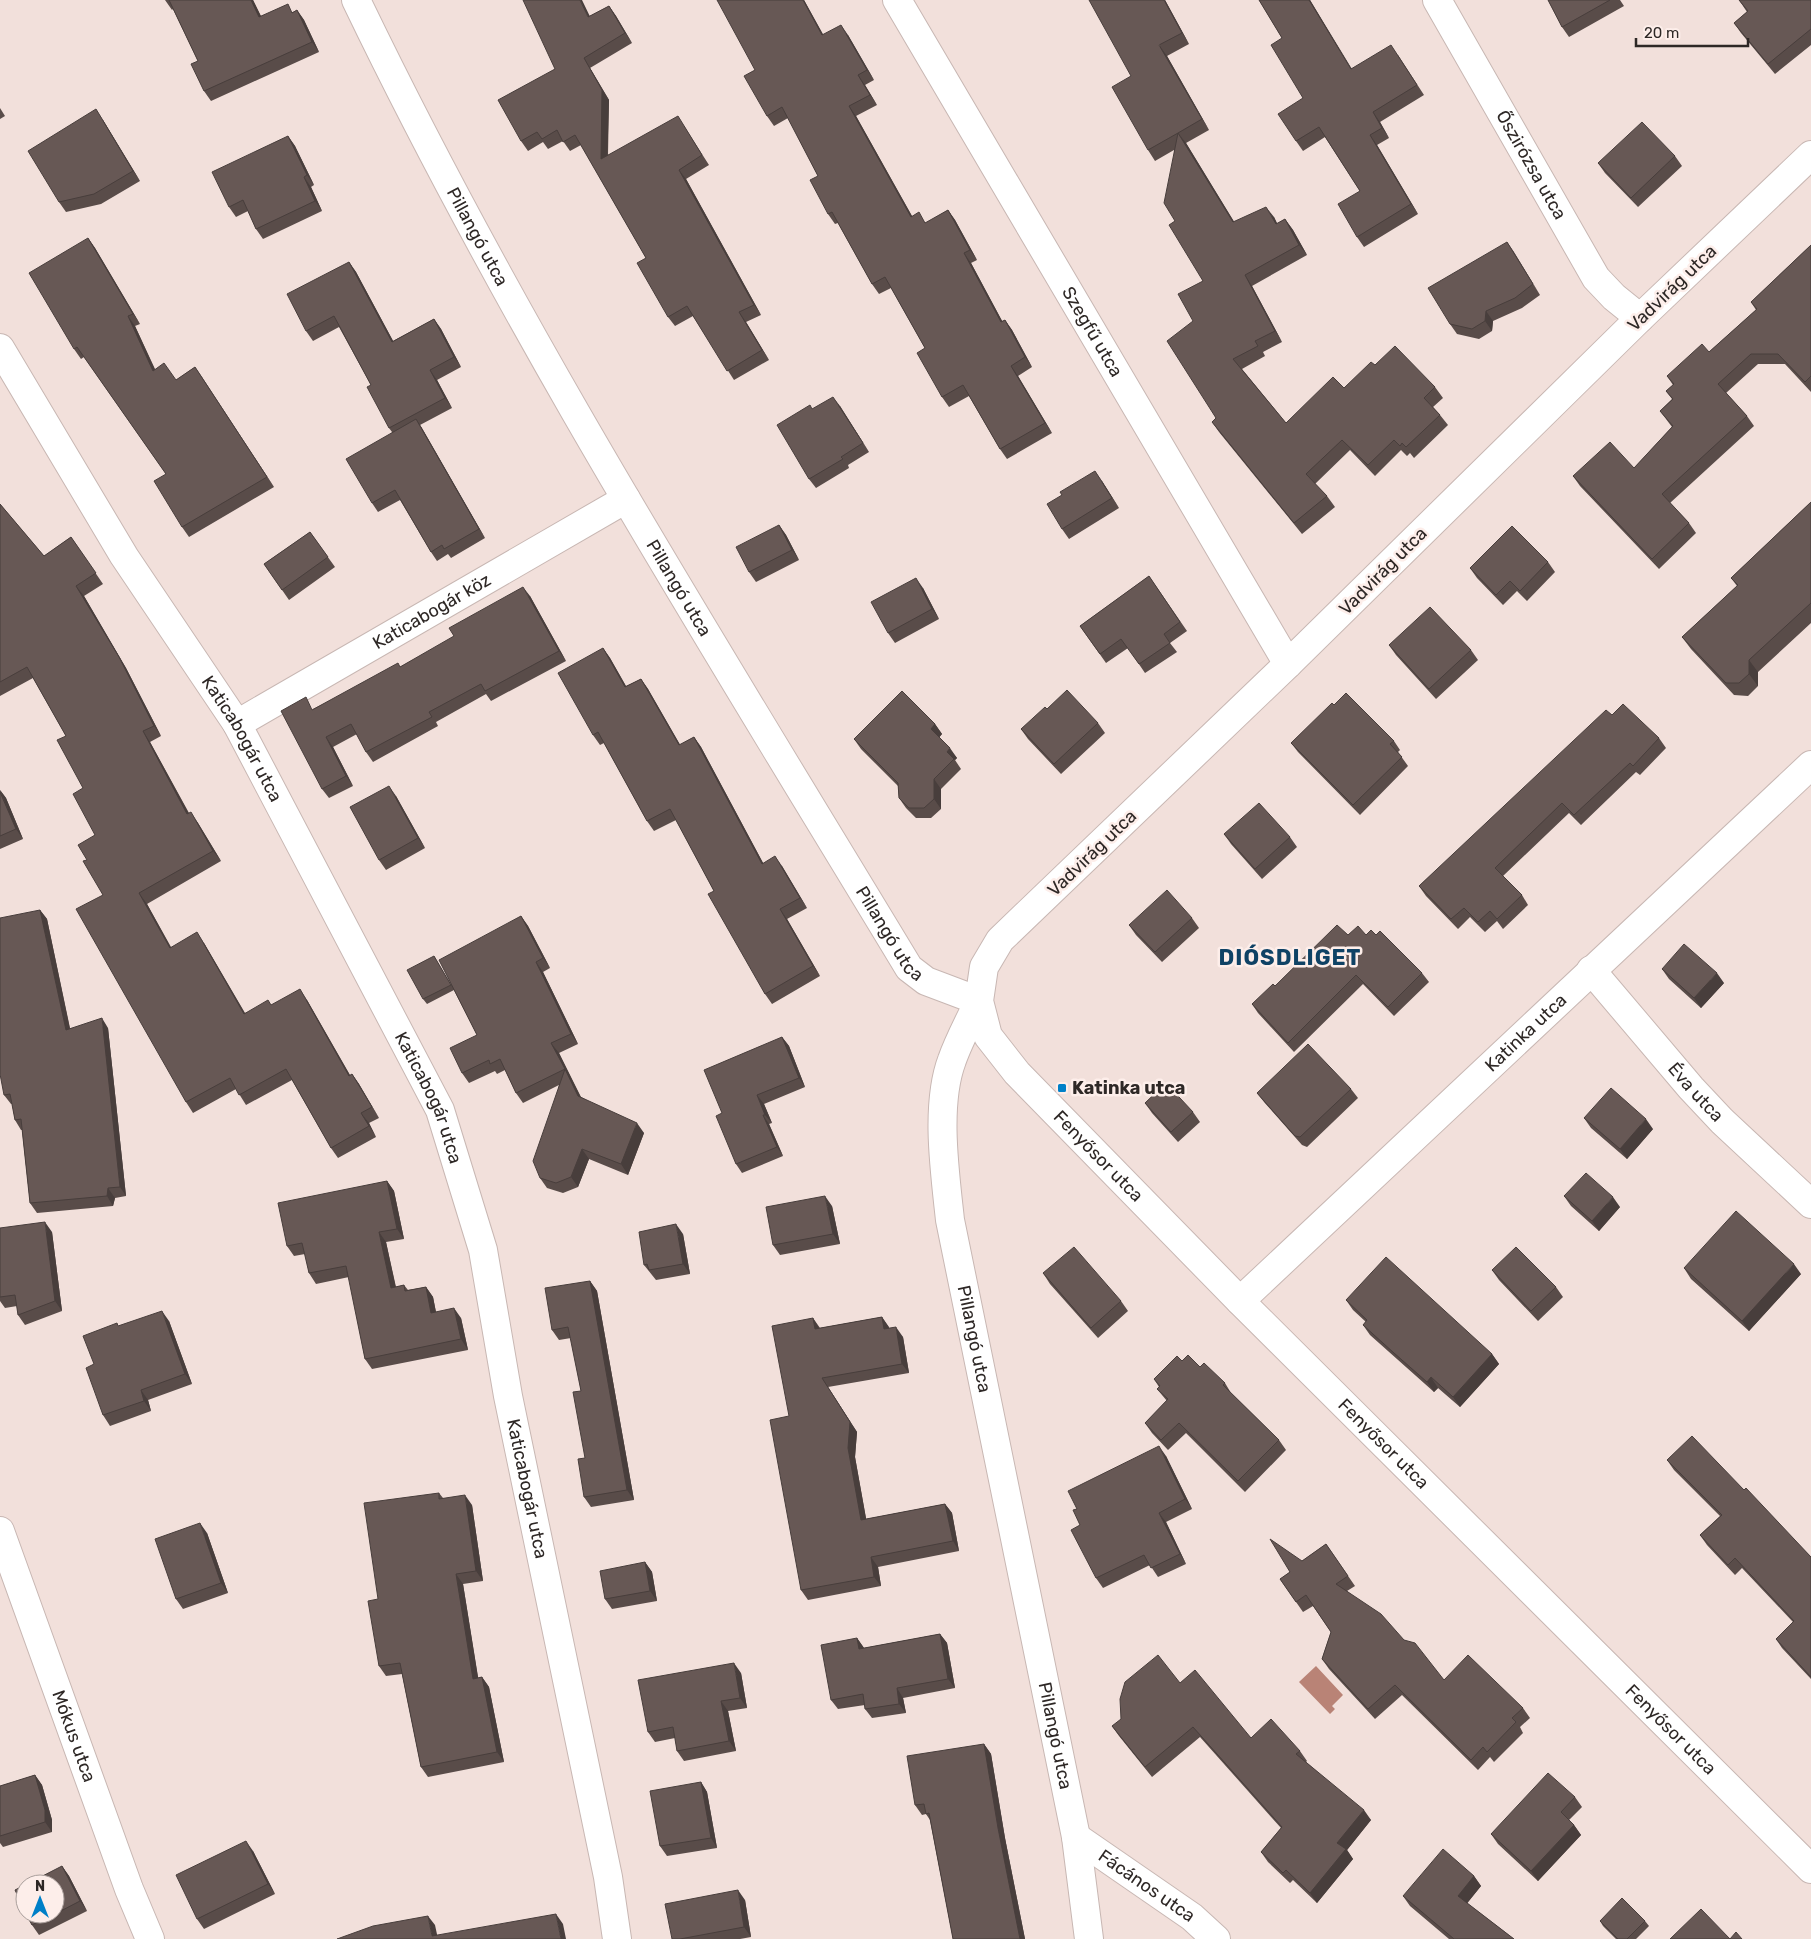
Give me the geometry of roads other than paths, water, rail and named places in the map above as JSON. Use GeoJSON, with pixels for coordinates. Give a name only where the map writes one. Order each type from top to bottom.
{"type":"FeatureCollection","features":[{"type":"Feature","properties":{"kind":"street","name":"Pillangó utca"},"geometry":{"type":"LineString","coordinates":[[356,0],[410,114],[488,259],[626,499],[908,968],[926,982],[979,1001],[951,1061],[945,1095],[943,1153],[950,1220],[1076,1836],[1089,1939]]}},
{"type":"Feature","properties":{"kind":"street","name":"Szegfű utca"},"geometry":{"type":"LineString","coordinates":[[897,0],[1288,664]]}},
{"type":"Feature","properties":{"kind":"street","name":"Őszirózsa utca"},"geometry":{"type":"LineString","coordinates":[[1437,0],[1596,278],[1614,297],[1640,318]]}},
{"type":"Feature","properties":{"kind":"street","name":"Vadvirág utca"},"geometry":{"type":"LineString","coordinates":[[979,1001],[984,966],[1000,940],[1288,664],[1640,318],[1811,155]]}},
{"type":"Feature","properties":{"kind":"street","name":"Katicabogár utca"},"geometry":{"type":"LineString","coordinates":[[0,348],[124,556],[237,724],[440,1110],[483,1250],[508,1396],[608,1877],[617,1939]]}},
{"type":"Feature","properties":{"kind":"street","name":"Katicabogár köz"},"geometry":{"type":"LineString","coordinates":[[237,724],[626,499]]}},
{"type":"Feature","properties":{"kind":"street","name":"Katinka utca"},"geometry":{"type":"LineString","coordinates":[[1240,1301],[1811,764]]}},
{"type":"Feature","properties":{"kind":"street","name":"Éva utca"},"geometry":{"type":"LineString","coordinates":[[1591,970],[1691,1088],[1722,1121],[1811,1204]]}},
{"type":"Feature","properties":{"kind":"street","name":"Fenyősor utca"},"geometry":{"type":"LineString","coordinates":[[979,1001],[988,1036],[1017,1073],[1240,1301],[1811,1869]]}},
{"type":"Feature","properties":{"kind":"street","name":"Mókus utca"},"geometry":{"type":"LineString","coordinates":[[0,1531],[128,1889],[150,1939]]}},
{"type":"Feature","properties":{"kind":"street","name":"Fácános utca"},"geometry":{"type":"LineString","coordinates":[[1076,1836],[1192,1918],[1216,1939]]}},
{"type":"Feature","properties":{"kind":"place","name":"Katinka utca"},"geometry":{"type":"Point","coordinates":[1062,1088]}},
{"type":"Feature","properties":{"kind":"district","name":"DIÓSDLIGET"},"geometry":{"type":"Point","coordinates":[1290,957]}}]}
